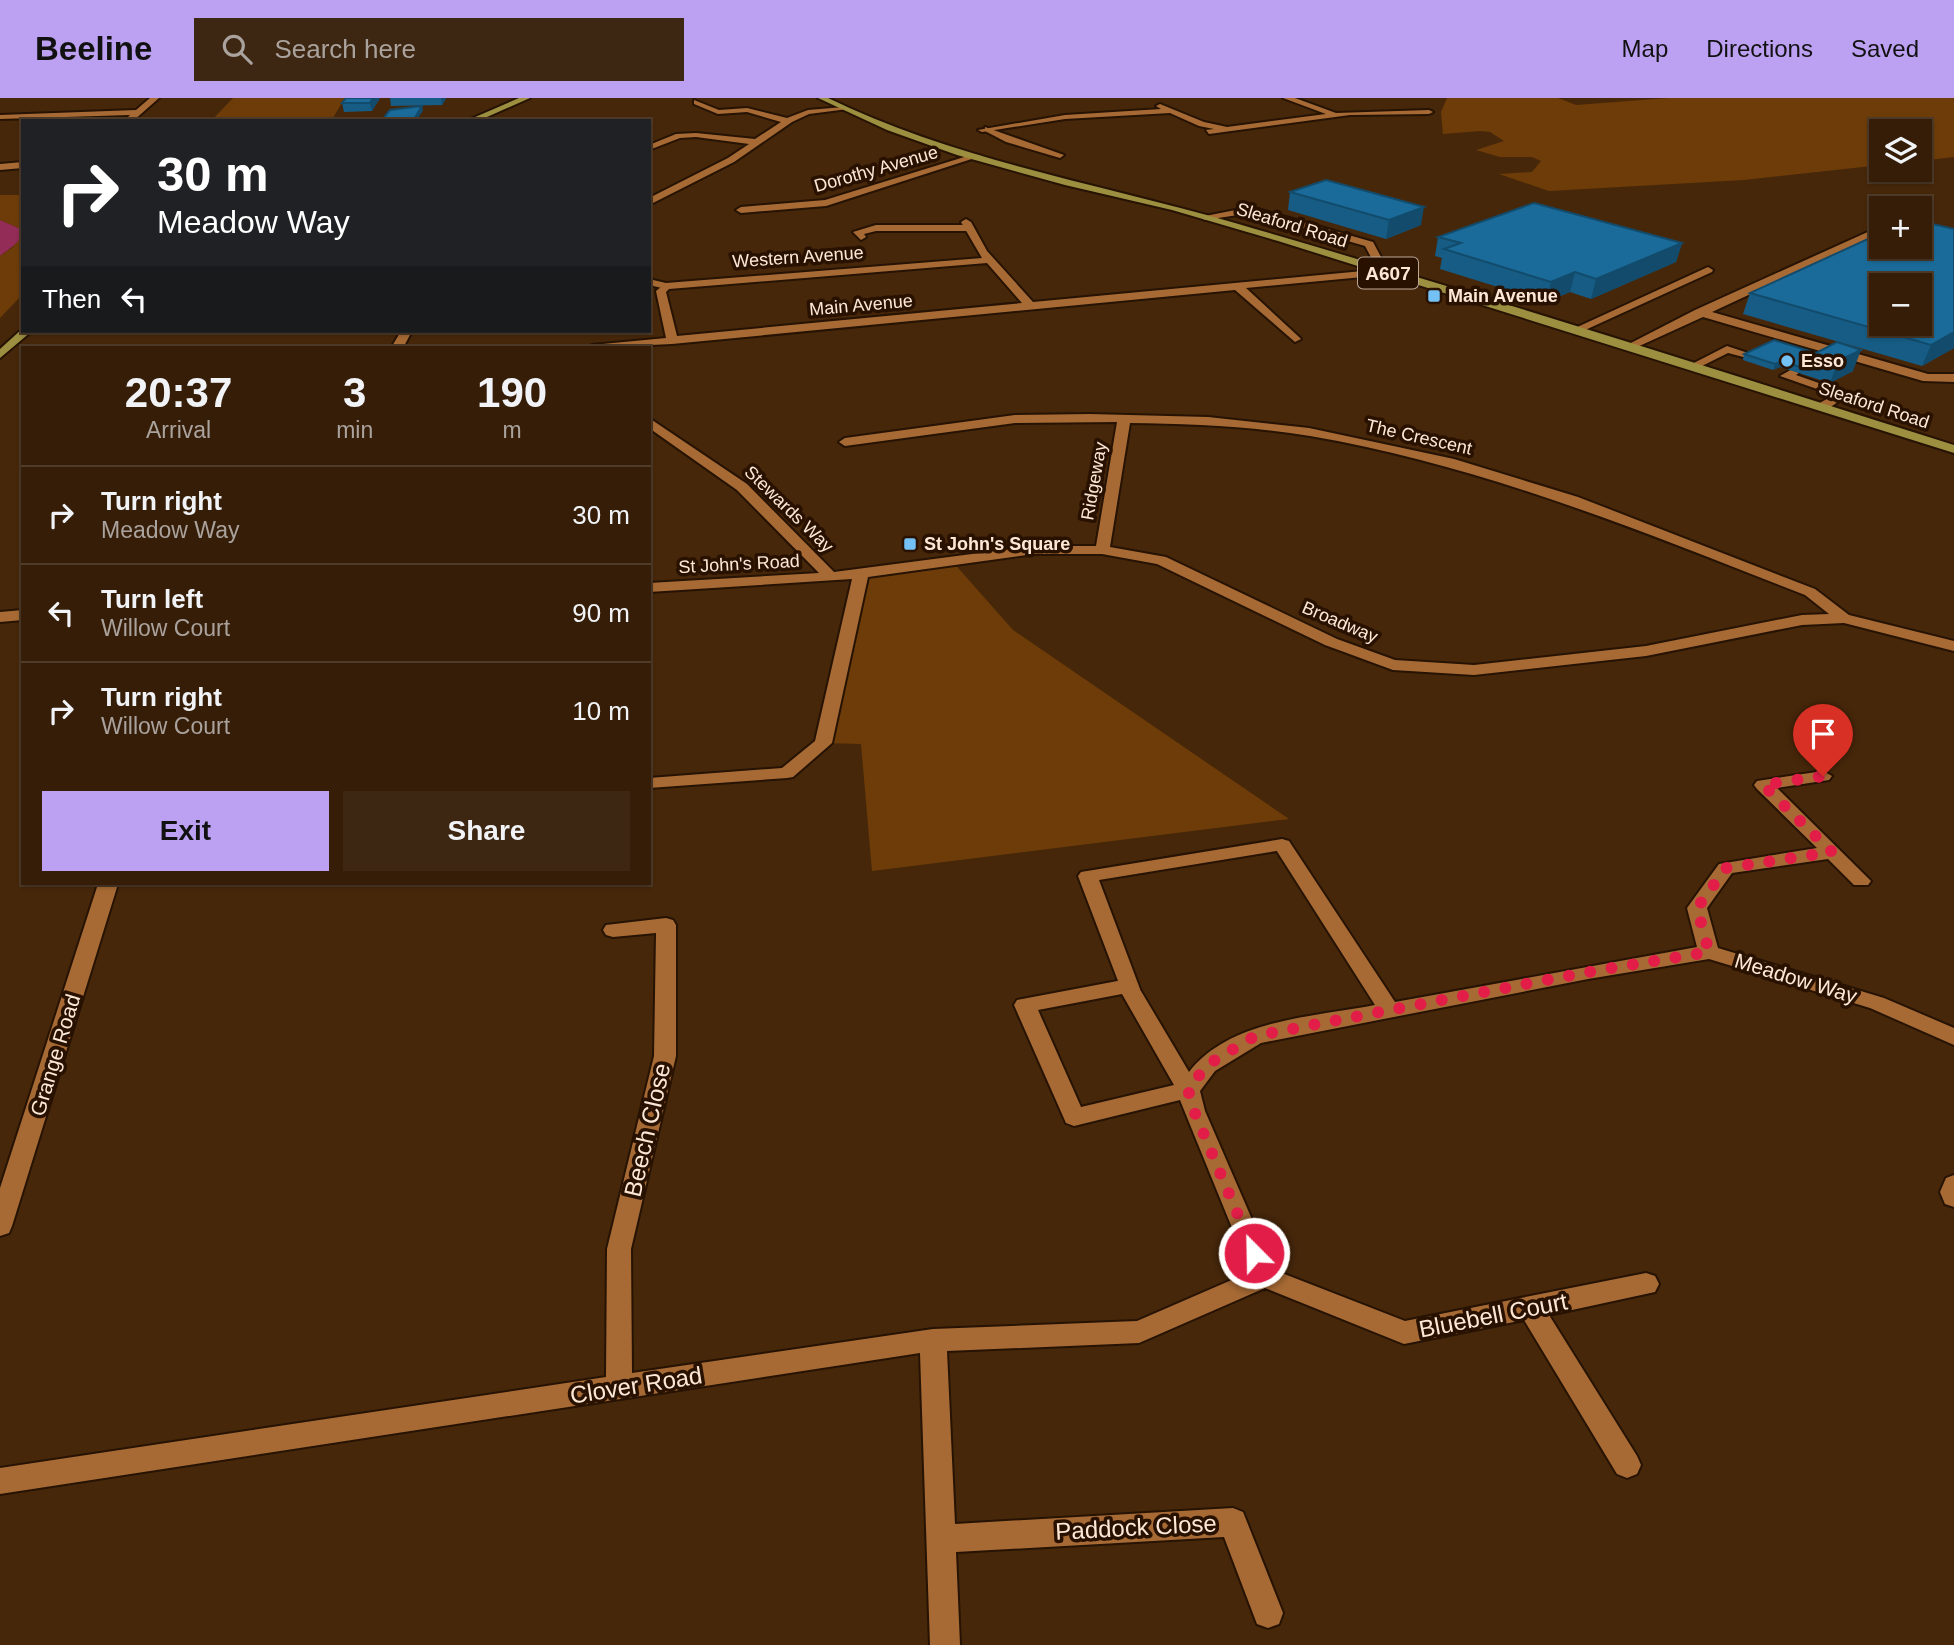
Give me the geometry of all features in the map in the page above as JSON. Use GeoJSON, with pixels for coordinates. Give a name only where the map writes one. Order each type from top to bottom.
{"type":"FeatureCollection","features":[{"type":"Feature","properties":{"kind":"main road"},"geometry":{"type":"LineString","coordinates":[[475,119],[526,98]]}},
{"type":"Feature","properties":{"kind":"main road","name":"Sleaford Road"},"geometry":{"type":"LineString","coordinates":[[822,98],[898,133],[1205,217],[1631,346],[1954,449]]}},
{"type":"Feature","properties":{"kind":"main road"},"geometry":{"type":"LineString","coordinates":[[0,355],[24,333]]}},
{"type":"Feature","properties":{"kind":"street"},"geometry":{"type":"LineString","coordinates":[[130,119],[155,98]]}},
{"type":"Feature","properties":{"kind":"street"},"geometry":{"type":"LineString","coordinates":[[1287,98],[1336,115]]}},
{"type":"Feature","properties":{"kind":"street"},"geometry":{"type":"LineString","coordinates":[[697,102],[718,112],[747,110],[788,121]]}},
{"type":"Feature","properties":{"kind":"street"},"geometry":{"type":"LineString","coordinates":[[1152,102],[1202,124],[1231,130]]}},
{"type":"Feature","properties":{"kind":"street"},"geometry":{"type":"LineString","coordinates":[[1209,132],[1387,111],[1428,115],[1438,103]]}},
{"type":"Feature","properties":{"kind":"street"},"geometry":{"type":"LineString","coordinates":[[651,201],[731,160],[788,121],[808,112],[844,109]]}},
{"type":"Feature","properties":{"kind":"street"},"geometry":{"type":"LineString","coordinates":[[1060,155],[985,130],[1065,117],[1169,111]]}},
{"type":"Feature","properties":{"kind":"street"},"geometry":{"type":"LineString","coordinates":[[0,117],[139,112]]}},
{"type":"Feature","properties":{"kind":"street"},"geometry":{"type":"LineString","coordinates":[[651,147],[679,136],[696,135],[757,142]]}},
{"type":"Feature","properties":{"kind":"street","name":"Dorothy Avenue"},"geometry":{"type":"LineString","coordinates":[[741,210],[826,203],[977,156]]}},
{"type":"Feature","properties":{"kind":"street"},"geometry":{"type":"LineString","coordinates":[[0,167],[21,165]]}},
{"type":"Feature","properties":{"kind":"street"},"geometry":{"type":"LineString","coordinates":[[1205,217],[1251,210],[1370,244],[1384,272]]}},
{"type":"Feature","properties":{"kind":"street"},"geometry":{"type":"LineString","coordinates":[[861,237],[858,232],[862,229],[967,225],[991,260],[1031,307]]}},
{"type":"Feature","properties":{"kind":"street"},"geometry":{"type":"LineString","coordinates":[[1631,346],[1869,234]]}},
{"type":"Feature","properties":{"kind":"street","name":"Western Avenue"},"geometry":{"type":"LineString","coordinates":[[651,282],[666,286],[991,260]]}},
{"type":"Feature","properties":{"kind":"street"},"geometry":{"type":"LineString","coordinates":[[1579,330],[1709,270]]}},
{"type":"Feature","properties":{"kind":"street","name":"Main Avenue"},"geometry":{"type":"LineString","coordinates":[[615,346],[1384,272]]}},
{"type":"Feature","properties":{"kind":"street"},"geometry":{"type":"LineString","coordinates":[[666,286],[661,291],[671,341]]}},
{"type":"Feature","properties":{"kind":"street"},"geometry":{"type":"LineString","coordinates":[[1238,287],[1296,338]]}},
{"type":"Feature","properties":{"kind":"street"},"geometry":{"type":"LineString","coordinates":[[1699,312],[1927,377],[1954,378]]}},
{"type":"Feature","properties":{"kind":"street"},"geometry":{"type":"LineString","coordinates":[[1694,366],[1727,349],[1751,356]]}},
{"type":"Feature","properties":{"kind":"street"},"geometry":{"type":"LineString","coordinates":[[1794,372],[1786,376],[1844,394],[1822,407]]}},
{"type":"Feature","properties":{"kind":"street","name":"The Crescent"},"geometry":{"type":"LineString","coordinates":[[845,442],[1015,419],[1208,421],[1309,432],[1449,462],[1573,500],[1810,592],[1844,618],[1954,646]]}},
{"type":"Feature","properties":{"kind":"street","name":"Ridgeway"},"geometry":{"type":"LineString","coordinates":[[1102,550],[1124,419]]}},
{"type":"Feature","properties":{"kind":"street","name":"Stewards Way"},"geometry":{"type":"LineString","coordinates":[[651,423],[743,487],[831,578]]}},
{"type":"Feature","properties":{"kind":"street","name":"Broadway"},"geometry":{"type":"LineString","coordinates":[[831,578],[1034,550],[1102,550],[1161,560],[1331,642],[1393,664],[1474,670],[1646,651],[1802,620],[1844,618]]}},
{"type":"Feature","properties":{"kind":"street"},"geometry":{"type":"LineString","coordinates":[[651,783],[787,773],[822,743],[861,573]]}},
{"type":"Feature","properties":{"kind":"street","name":"St John's Road"},"geometry":{"type":"LineString","coordinates":[[651,589],[831,578]]}},
{"type":"Feature","properties":{"kind":"street"},"geometry":{"type":"LineString","coordinates":[[0,617],[21,615]]}},
{"type":"Feature","properties":{"kind":"street"},"geometry":{"type":"LineString","coordinates":[[1823,776],[1763,785],[1861,881]]}},
{"type":"Feature","properties":{"kind":"street"},"geometry":{"type":"LineString","coordinates":[[1265,1277],[1194,1111],[1188,1090],[1130,989],[1088,876],[1282,845],[1389,1010]]}},
{"type":"Feature","properties":{"kind":"street"},"geometry":{"type":"LineString","coordinates":[[1709,952],[1697,908],[1726,868],[1832,852]]}},
{"type":"Feature","properties":{"kind":"street","name":"Grange Road"},"geometry":{"type":"LineString","coordinates":[[0,1226],[108,885]]}},
{"type":"Feature","properties":{"kind":"street","name":"Beech Close"},"geometry":{"type":"LineString","coordinates":[[613,930],[666,925],[665,1056],[619,1249],[619,1387]]}},
{"type":"Feature","properties":{"kind":"street","name":"Meadow Way"},"geometry":{"type":"LineString","coordinates":[[1188,1090],[1207,1065],[1255,1036],[1588,972],[1709,952],[1877,1003],[1954,1037]]}},
{"type":"Feature","properties":{"kind":"street"},"geometry":{"type":"LineString","coordinates":[[1130,989],[1128,986],[1025,1005],[1074,1117],[1188,1090]]}},
{"type":"Feature","properties":{"kind":"street"},"geometry":{"type":"LineString","coordinates":[[1954,1185],[1954,1197]]}},
{"type":"Feature","properties":{"kind":"street","name":"Clover Road"},"geometry":{"type":"LineString","coordinates":[[0,1481],[933,1340],[1139,1332],[1265,1277]]}},
{"type":"Feature","properties":{"kind":"street","name":"Bluebell Court"},"geometry":{"type":"LineString","coordinates":[[1265,1277],[1404,1333],[1646,1284]]}},
{"type":"Feature","properties":{"kind":"street"},"geometry":{"type":"LineString","coordinates":[[1531,1308],[1627,1465]]}},
{"type":"Feature","properties":{"kind":"street"},"geometry":{"type":"LineString","coordinates":[[933,1340],[945,1645]]}},
{"type":"Feature","properties":{"kind":"street","name":"Paddock Close"},"geometry":{"type":"LineString","coordinates":[[941,1539],[1233,1522],[1268,1613]]}},
{"type":"Feature","properties":{"kind":"shaded area"},"geometry":{"type":"Polygon","coordinates":[[[233,98],[345,98],[332,119],[213,119],[233,98]]]}},
{"type":"Feature","properties":{"kind":"shaded area"},"geometry":{"type":"Polygon","coordinates":[[[1447,98],[1558,98],[1576,105],[1668,98],[1954,98],[1954,157],[1932,160],[1932,119],[1869,119],[1869,166],[1744,180],[1549,191],[1499,174],[1532,172],[1541,161],[1532,157],[1500,157],[1476,150],[1504,141],[1490,132],[1443,134],[1441,112],[1447,98]]]}},
{"type":"Feature","properties":{"kind":"shaded area"},"geometry":{"type":"Polygon","coordinates":[[[0,195],[21,195],[21,229],[0,220],[0,195]]]}},
{"type":"Feature","properties":{"kind":"shaded area"},"geometry":{"type":"Polygon","coordinates":[[[0,220],[21,229],[21,236],[18,242],[0,256],[0,220]]]}},
{"type":"Feature","properties":{"kind":"shaded area"},"geometry":{"type":"Polygon","coordinates":[[[21,237],[21,296],[0,318],[0,256],[13,247],[21,237]]]}},
{"type":"Feature","properties":{"kind":"shaded area"},"geometry":{"type":"Polygon","coordinates":[[[952,561],[1013,630],[1289,819],[872,871],[861,744],[823,743],[861,573],[952,561]]]}},
{"type":"Feature","properties":{"kind":"building"},"geometry":{"type":"Polygon","coordinates":[[[346,98],[373,98],[370,103],[342,103],[346,98]]]}},
{"type":"Feature","properties":{"kind":"building"},"geometry":{"type":"Polygon","coordinates":[[[422,106],[414,119],[383,119],[390,110],[422,106]]]}},
{"type":"Feature","properties":{"kind":"building"},"geometry":{"type":"Polygon","coordinates":[[[1326,180],[1424,207],[1389,220],[1290,192],[1326,180]]]}},
{"type":"Feature","properties":{"kind":"building"},"geometry":{"type":"Polygon","coordinates":[[[1534,203],[1682,243],[1596,279],[1575,272],[1551,282],[1444,249],[1461,243],[1438,237],[1534,203]]]}},
{"type":"Feature","properties":{"kind":"building"},"geometry":{"type":"Polygon","coordinates":[[[1932,224],[1954,229],[1954,332],[1931,345],[1900,336],[1932,336],[1932,273],[1869,273],[1869,327],[1750,293],[1869,238],[1869,259],[1932,259],[1932,224]]]}},
{"type":"Feature","properties":{"kind":"building"},"geometry":{"type":"Polygon","coordinates":[[[1774,340],[1816,353],[1809,370],[1782,361],[1775,364],[1744,354],[1774,340]]]}},
{"type":"Feature","properties":{"kind":"building"},"geometry":{"type":"Polygon","coordinates":[[[1837,342],[1861,350],[1838,361],[1814,354],[1837,342]]]}},
{"type":"Feature","properties":{"kind":"place","name":"Main Avenue"},"geometry":{"type":"Point","coordinates":[1434,296]}},
{"type":"Feature","properties":{"kind":"place","name":"Esso"},"geometry":{"type":"Point","coordinates":[1787,361]}},
{"type":"Feature","properties":{"kind":"place","name":"St John's Square"},"geometry":{"type":"Point","coordinates":[910,544]}},
{"type":"Feature","properties":{"kind":"route"},"geometry":{"type":"LineString","coordinates":[[1254,1253],[1194,1111],[1188,1090],[1207,1065],[1255,1036],[1588,972],[1709,952],[1697,908],[1726,868],[1832,852],[1763,785],[1823,776]]}}]}
